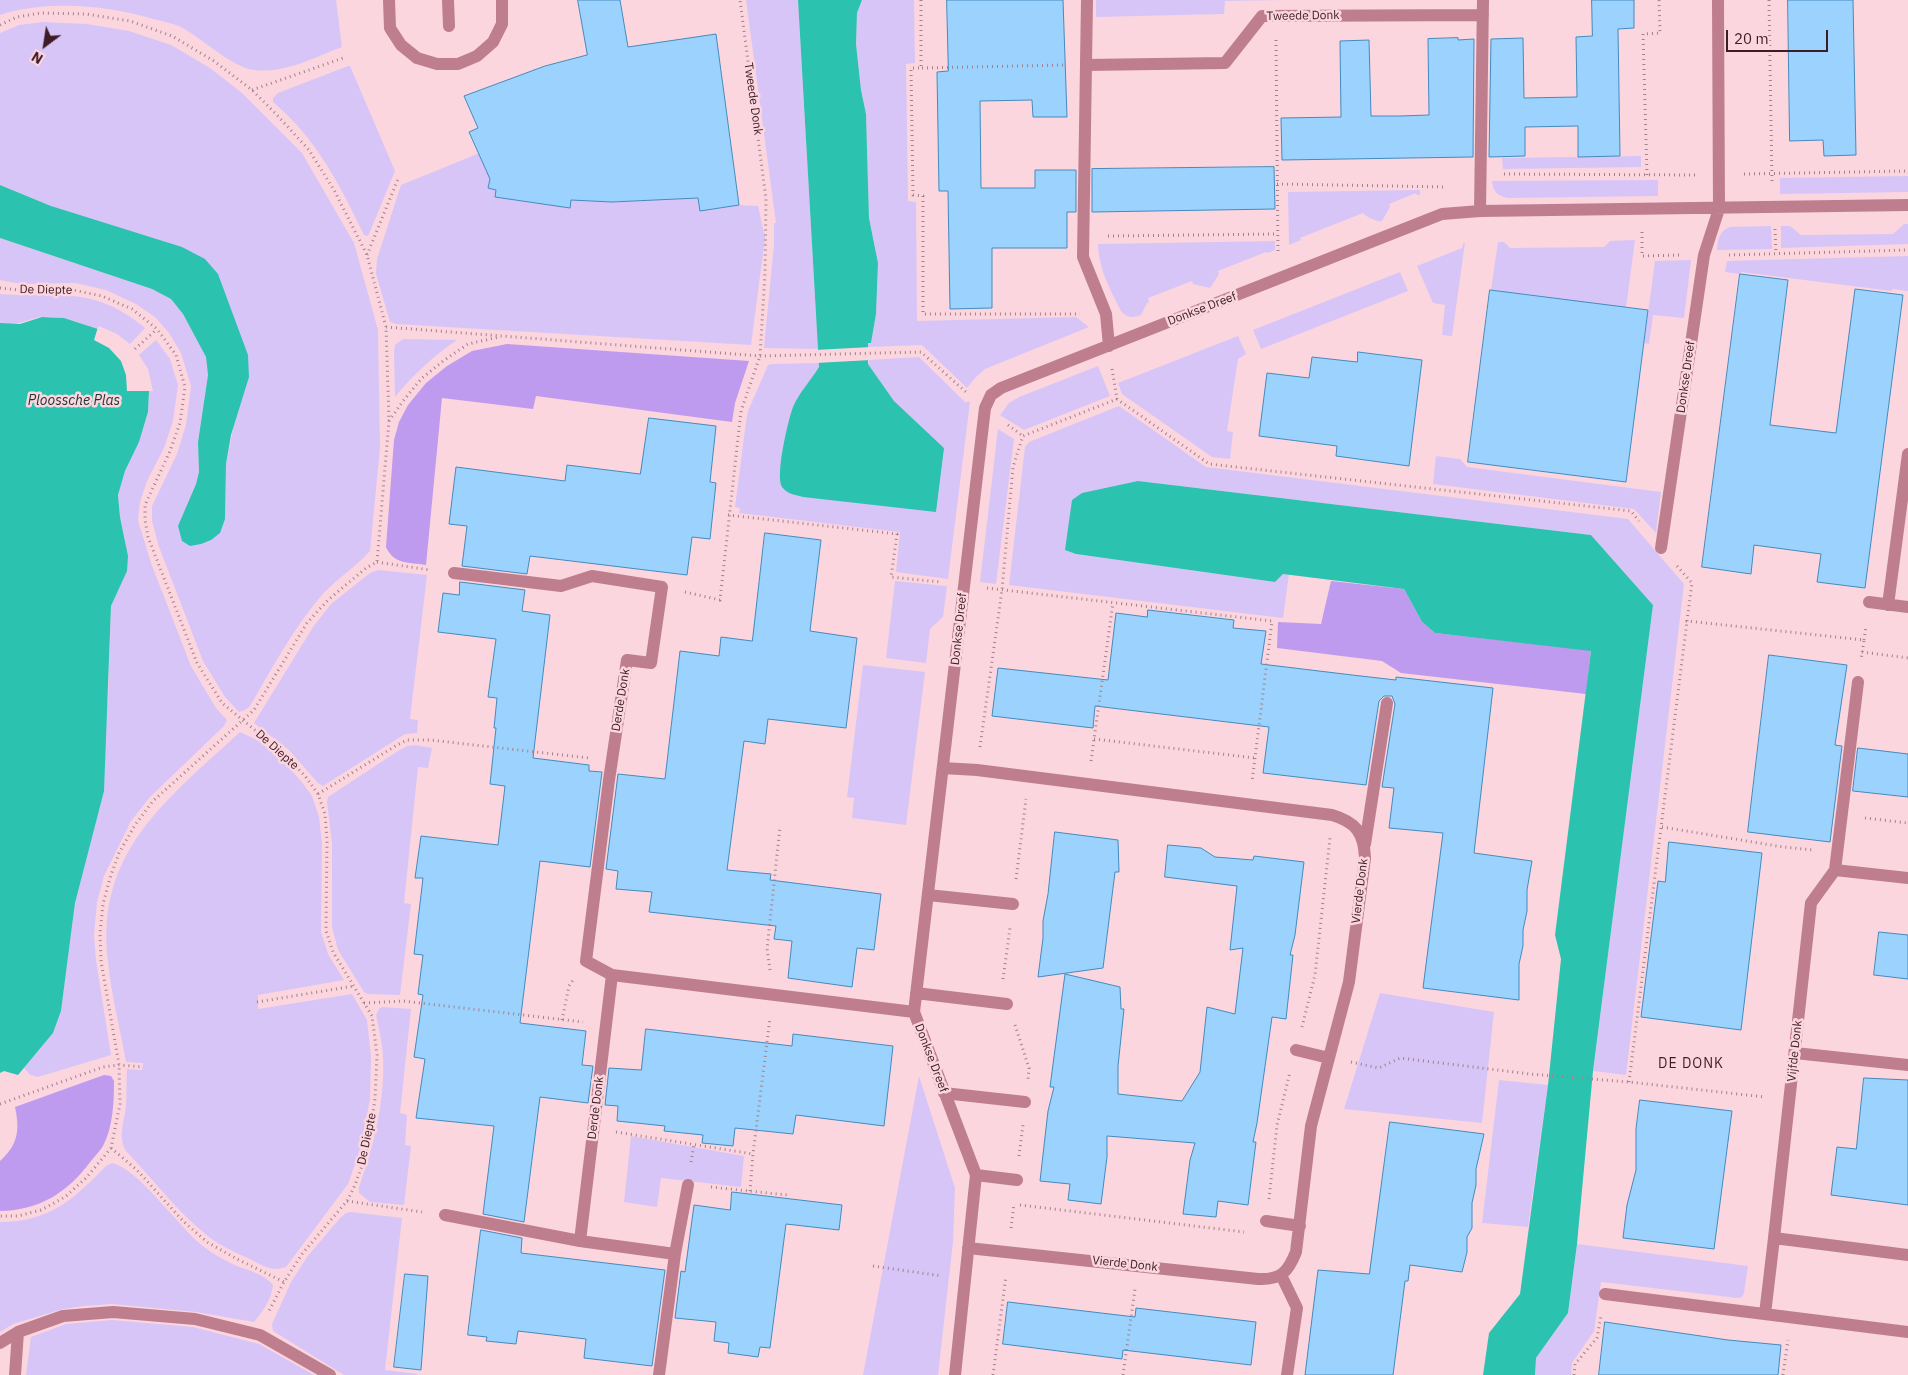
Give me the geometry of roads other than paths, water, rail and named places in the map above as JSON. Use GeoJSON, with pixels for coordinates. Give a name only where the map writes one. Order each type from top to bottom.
{"type":"FeatureCollection","features":[{"type":"Feature","properties":{"kind":"street"},"geometry":{"type":"LineString","coordinates":[[389,0],[390,28],[401,45],[417,58],[437,64],[458,64],[477,56],[493,42],[502,24],[502,0]]}},
{"type":"Feature","properties":{"kind":"street"},"geometry":{"type":"LineString","coordinates":[[448,0],[449,26]]}},
{"type":"Feature","properties":{"kind":"street"},"geometry":{"type":"LineString","coordinates":[[1087,0],[1083,257],[1106,314],[1109,346]]}},
{"type":"Feature","properties":{"kind":"street"},"geometry":{"type":"LineString","coordinates":[[1480,211],[1483,0]]}},
{"type":"Feature","properties":{"kind":"street","name":"Donkse Dreef"},"geometry":{"type":"LineString","coordinates":[[1661,548],[1704,255],[1719,208],[1718,0]]}},
{"type":"Feature","properties":{"kind":"street","name":"Tweede Donk"},"geometry":{"type":"LineString","coordinates":[[1086,65],[1225,63],[1262,16],[1483,15]]}},
{"type":"Feature","properties":{"kind":"street","name":"Donkse Dreef"},"geometry":{"type":"LineString","coordinates":[[955,1375],[976,1175],[914,1012],[984,408],[991,395],[1001,388],[1442,214],[1480,211],[1908,205]]}},
{"type":"Feature","properties":{"kind":"street"},"geometry":{"type":"LineString","coordinates":[[1888,605],[1908,454]]}},
{"type":"Feature","properties":{"kind":"street","name":"Derde Donk"},"geometry":{"type":"LineString","coordinates":[[454,573],[562,586],[592,576],[662,587],[651,663],[627,660],[586,961],[612,975],[580,1241]]}},
{"type":"Feature","properties":{"kind":"street"},"geometry":{"type":"LineString","coordinates":[[1869,602],[1908,607]]}},
{"type":"Feature","properties":{"kind":"street","name":"Vijfde Donk"},"geometry":{"type":"LineString","coordinates":[[1765,1314],[1812,903],[1835,870],[1858,682]]}},
{"type":"Feature","properties":{"kind":"street"},"geometry":{"type":"LineString","coordinates":[[1365,844],[1387,703]]}},
{"type":"Feature","properties":{"kind":"street","name":"Vierde Donk"},"geometry":{"type":"LineString","coordinates":[[943,768],[977,770],[1332,816],[1347,820],[1358,830],[1365,844],[1365,858],[1348,982],[1311,1126],[1300,1226],[1296,1252],[1290,1267],[1281,1275],[1270,1280],[968,1248]]}},
{"type":"Feature","properties":{"kind":"street"},"geometry":{"type":"LineString","coordinates":[[1835,870],[1908,878]]}},
{"type":"Feature","properties":{"kind":"street"},"geometry":{"type":"LineString","coordinates":[[928,894],[1013,904]]}},
{"type":"Feature","properties":{"kind":"street"},"geometry":{"type":"LineString","coordinates":[[612,975],[914,1012]]}},
{"type":"Feature","properties":{"kind":"street"},"geometry":{"type":"LineString","coordinates":[[916,993],[1007,1004]]}},
{"type":"Feature","properties":{"kind":"street"},"geometry":{"type":"LineString","coordinates":[[1296,1050],[1328,1058]]}},
{"type":"Feature","properties":{"kind":"street"},"geometry":{"type":"LineString","coordinates":[[1795,1053],[1908,1065]]}},
{"type":"Feature","properties":{"kind":"street"},"geometry":{"type":"LineString","coordinates":[[944,1093],[1025,1102]]}},
{"type":"Feature","properties":{"kind":"street"},"geometry":{"type":"LineString","coordinates":[[976,1175],[1017,1180]]}},
{"type":"Feature","properties":{"kind":"street"},"geometry":{"type":"LineString","coordinates":[[660,1375],[675,1254],[688,1185]]}},
{"type":"Feature","properties":{"kind":"street"},"geometry":{"type":"LineString","coordinates":[[445,1216],[580,1241],[675,1254]]}},
{"type":"Feature","properties":{"kind":"street"},"geometry":{"type":"LineString","coordinates":[[1266,1222],[1300,1226]]}},
{"type":"Feature","properties":{"kind":"street"},"geometry":{"type":"LineString","coordinates":[[1774,1238],[1908,1255]]}},
{"type":"Feature","properties":{"kind":"street"},"geometry":{"type":"LineString","coordinates":[[1281,1275],[1297,1308],[1287,1375]]}},
{"type":"Feature","properties":{"kind":"street"},"geometry":{"type":"LineString","coordinates":[[1605,1294],[1908,1332]]}},
{"type":"Feature","properties":{"kind":"street"},"geometry":{"type":"LineString","coordinates":[[0,1343],[18,1332],[63,1316],[113,1312],[195,1319],[260,1335],[330,1375]]}},
{"type":"Feature","properties":{"kind":"street"},"geometry":{"type":"LineString","coordinates":[[15,1375],[18,1332]]}},
{"type":"Feature","properties":{"kind":"water"},"geometry":{"type":"Polygon","coordinates":[[[798,0],[862,0],[857,13],[856,44],[861,90],[866,114],[869,218],[878,263],[876,314],[871,343],[868,343],[868,364],[894,401],[944,448],[936,512],[803,497],[786,491],[780,481],[783,448],[793,407],[819,367],[798,0]]]}},
{"type":"Feature","properties":{"kind":"water"},"geometry":{"type":"Polygon","coordinates":[[[0,185],[51,206],[182,247],[205,259],[218,274],[248,355],[249,377],[231,435],[226,464],[225,519],[220,533],[211,540],[190,546],[182,541],[178,526],[196,484],[199,472],[198,442],[208,375],[206,357],[183,314],[171,299],[152,289],[0,238],[0,185]]]}},
{"type":"Feature","properties":{"kind":"water","name":"Ploossche Plas"},"geometry":{"type":"Polygon","coordinates":[[[42,317],[64,318],[98,329],[149,391],[148,412],[139,442],[125,471],[118,495],[120,517],[128,556],[127,571],[111,606],[104,791],[75,903],[61,1011],[53,1033],[18,1075],[4,1071],[0,1073],[0,323],[20,324],[42,317]]]}},
{"type":"Feature","properties":{"kind":"water"},"geometry":{"type":"Polygon","coordinates":[[[1138,481],[1591,535],[1653,605],[1593,1071],[1577,1244],[1568,1313],[1536,1358],[1535,1375],[1483,1375],[1489,1333],[1520,1294],[1548,1085],[1561,959],[1555,935],[1591,651],[1435,633],[1422,622],[1404,589],[1283,574],[1275,582],[1076,554],[1065,550],[1072,500],[1082,493],[1138,481]]]}},
{"type":"Feature","properties":{"kind":"district","name":"DE DONK"},"geometry":{"type":"Point","coordinates":[1691,1064]}}]}
